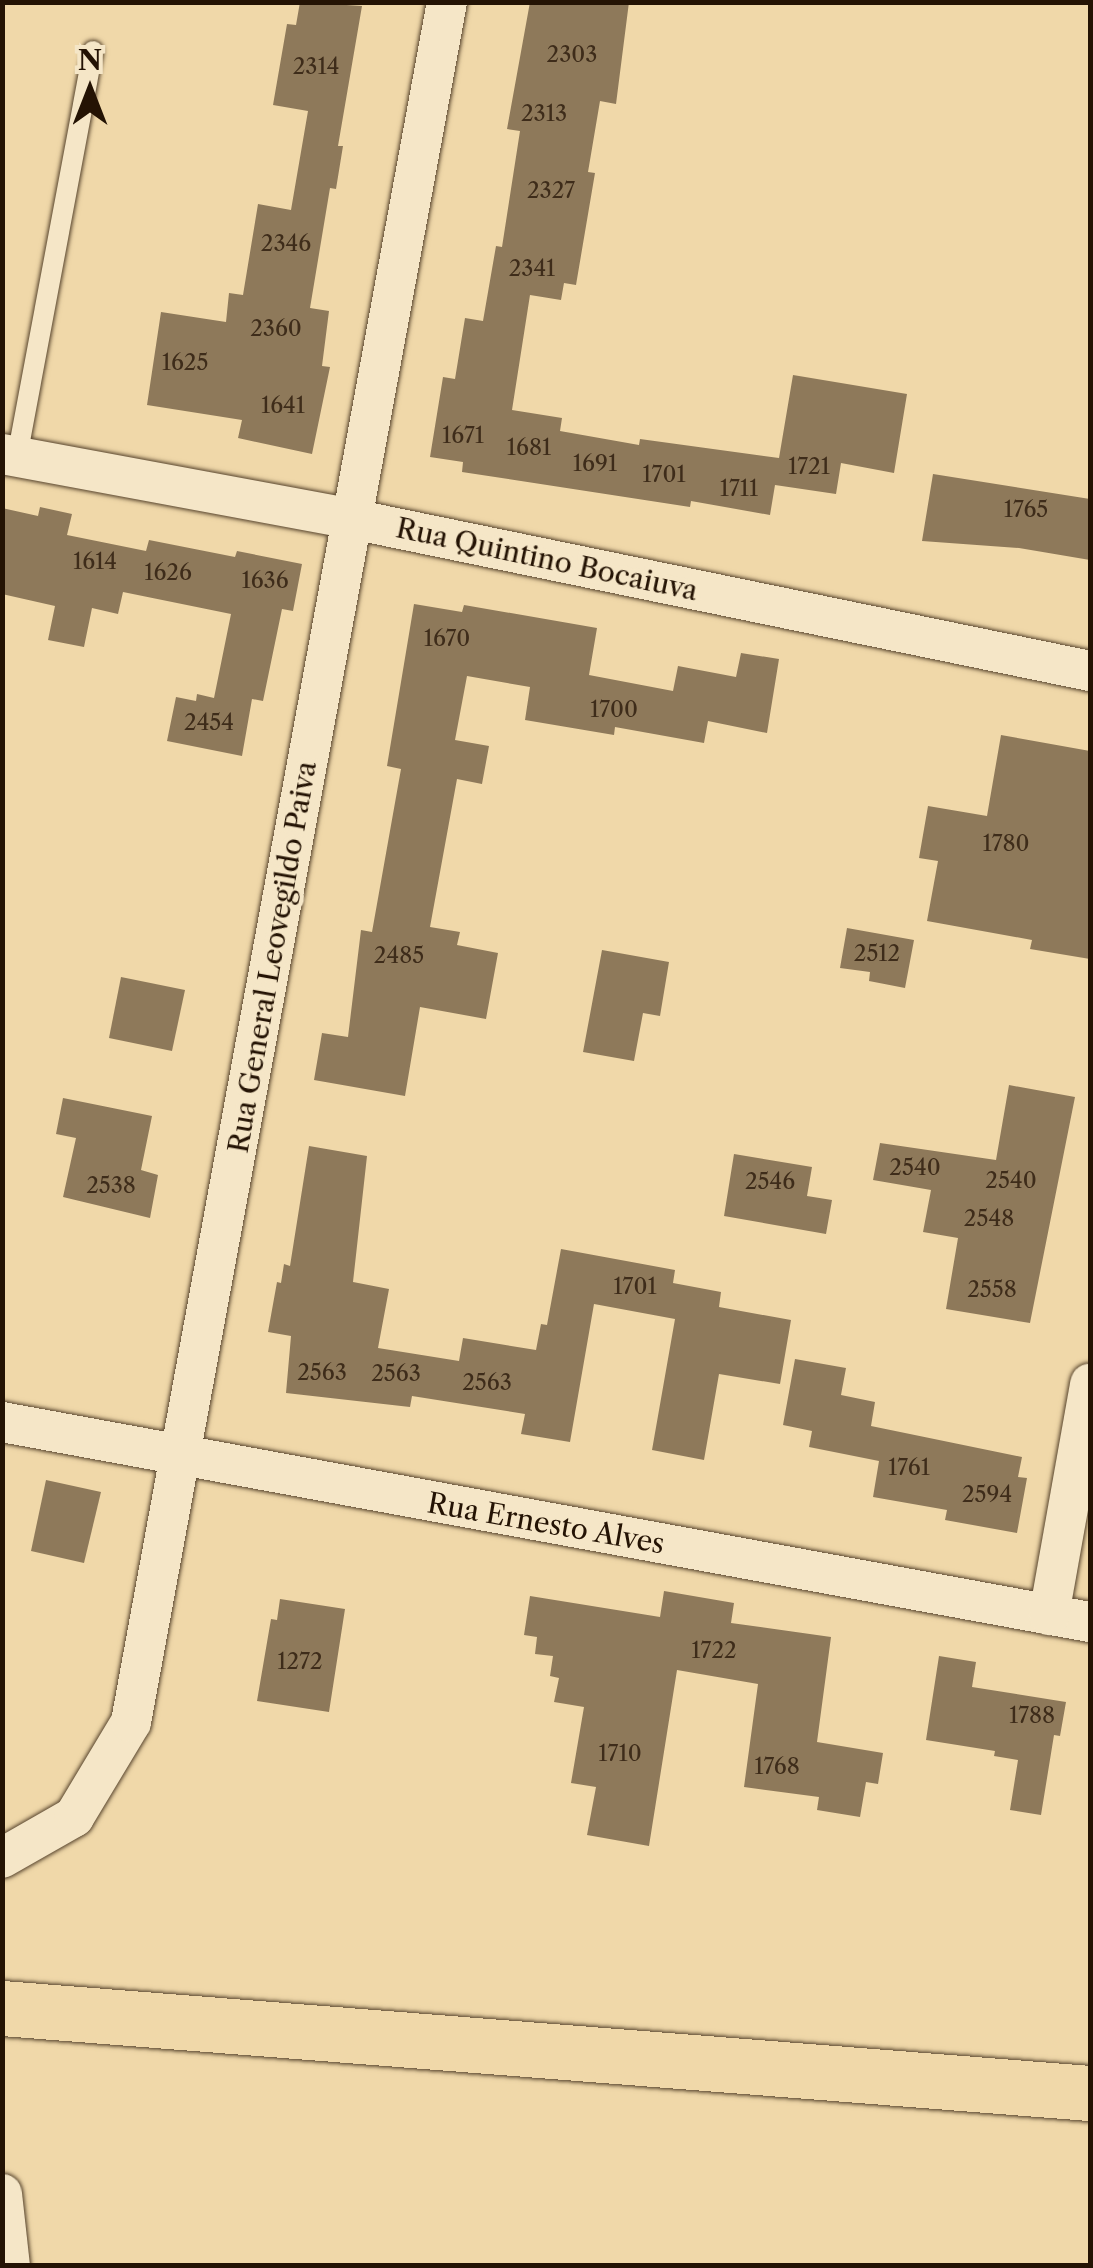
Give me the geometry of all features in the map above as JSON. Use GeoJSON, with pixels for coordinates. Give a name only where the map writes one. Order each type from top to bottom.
{"type":"FeatureCollection","features":[{"type":"Feature","properties":{"kind":"highway"},"geometry":{"type":"LineString","coordinates":[[2,2008],[1090,2093]]}},
{"type":"Feature","properties":{"kind":"street","name":"Rua General Leovegildo Paiva"},"geometry":{"type":"LineString","coordinates":[[2,1858],[74,1817],[131,1722],[447,2]]}},
{"type":"Feature","properties":{"kind":"street","name":"Rua Quintino Bocaiuva"},"geometry":{"type":"LineString","coordinates":[[10,455],[352,520],[1090,671]]}},
{"type":"Feature","properties":{"kind":"street"},"geometry":{"type":"LineString","coordinates":[[1049,1616],[1090,1384]]}},
{"type":"Feature","properties":{"kind":"street","name":"Rua Ernesto Alves"},"geometry":{"type":"LineString","coordinates":[[2,1422],[1090,1622]]}},
{"type":"Feature","properties":{"kind":"street"},"geometry":{"type":"LineString","coordinates":[[2,2194],[10,2266]]}},
{"type":"Feature","properties":{"kind":"lane"},"geometry":{"type":"LineString","coordinates":[[10,455],[93,51]]}},
{"type":"Feature","properties":{"kind":"building"},"geometry":{"type":"Polygon","coordinates":[[[300,2],[362,6],[338,146],[343,146],[336,189],[330,188],[310,308],[329,311],[322,366],[330,367],[312,454],[238,438],[242,420],[147,405],[161,312],[226,322],[229,293],[243,295],[258,204],[291,210],[308,111],[273,105],[287,24],[296,25],[300,2]]]}},
{"type":"Feature","properties":{"kind":"building"},"geometry":{"type":"Polygon","coordinates":[[[530,2],[629,2],[616,104],[600,101],[588,172],[595,173],[576,285],[564,283],[561,300],[530,295],[512,410],[562,418],[560,431],[639,445],[640,439],[779,458],[793,375],[907,394],[894,473],[841,463],[836,494],[775,485],[770,515],[691,501],[690,507],[462,472],[463,462],[430,457],[443,377],[455,379],[465,318],[483,321],[496,246],[502,247],[520,131],[507,129],[530,2]]]}},
{"type":"Feature","properties":{"kind":"building"},"geometry":{"type":"Polygon","coordinates":[[[933,474],[1090,499],[1090,560],[1019,548],[922,541],[933,474]]]}},
{"type":"Feature","properties":{"kind":"building"},"geometry":{"type":"Polygon","coordinates":[[[40,507],[72,514],[67,535],[146,551],[149,540],[235,557],[237,551],[302,564],[293,611],[282,609],[263,701],[252,699],[242,756],[167,741],[176,697],[196,701],[197,694],[214,698],[231,614],[123,592],[118,614],[92,608],[84,647],[48,640],[55,606],[2,594],[2,508],[38,516],[40,507]]]}},
{"type":"Feature","properties":{"kind":"building"},"geometry":{"type":"Polygon","coordinates":[[[414,604],[462,612],[464,605],[597,628],[589,675],[673,691],[678,666],[736,677],[741,653],[779,659],[767,733],[708,721],[704,743],[615,727],[614,735],[525,720],[530,687],[467,676],[455,740],[489,746],[482,784],[457,779],[430,927],[460,932],[457,945],[498,953],[486,1019],[420,1007],[405,1096],[314,1080],[322,1033],[348,1037],[361,930],[372,932],[401,769],[387,766],[414,604]]]}},
{"type":"Feature","properties":{"kind":"building"},"geometry":{"type":"Polygon","coordinates":[[[1001,735],[1090,751],[1090,959],[1030,949],[1032,940],[927,921],[938,861],[919,858],[928,806],[987,816],[1001,735]]]}},
{"type":"Feature","properties":{"kind":"building"},"geometry":{"type":"Polygon","coordinates":[[[847,928],[914,940],[905,988],[869,981],[870,972],[840,968],[847,928]]]}},
{"type":"Feature","properties":{"kind":"building"},"geometry":{"type":"Polygon","coordinates":[[[602,950],[669,962],[660,1016],[643,1013],[634,1061],[583,1052],[602,950]]]}},
{"type":"Feature","properties":{"kind":"building"},"geometry":{"type":"Polygon","coordinates":[[[121,977],[185,990],[172,1051],[109,1038],[121,977]]]}},
{"type":"Feature","properties":{"kind":"building"},"geometry":{"type":"Polygon","coordinates":[[[1009,1085],[1075,1097],[1030,1323],[946,1309],[958,1238],[923,1232],[931,1190],[873,1180],[880,1143],[996,1160],[1009,1085]]]}},
{"type":"Feature","properties":{"kind":"building"},"geometry":{"type":"Polygon","coordinates":[[[63,1098],[152,1116],[141,1170],[158,1175],[150,1218],[63,1197],[76,1138],[56,1134],[63,1098]]]}},
{"type":"Feature","properties":{"kind":"building"},"geometry":{"type":"Polygon","coordinates":[[[309,1146],[367,1156],[353,1282],[389,1289],[378,1348],[459,1361],[463,1338],[536,1350],[541,1324],[547,1325],[561,1249],[675,1270],[673,1283],[721,1292],[719,1307],[791,1320],[780,1384],[719,1374],[704,1460],[652,1450],[675,1319],[594,1304],[570,1442],[521,1434],[525,1414],[412,1396],[410,1407],[286,1393],[291,1336],[268,1332],[277,1282],[281,1283],[284,1264],[290,1266],[309,1146]]]}},
{"type":"Feature","properties":{"kind":"building"},"geometry":{"type":"Polygon","coordinates":[[[734,1154],[812,1167],[807,1196],[832,1200],[826,1234],[724,1216],[734,1154]]]}},
{"type":"Feature","properties":{"kind":"building"},"geometry":{"type":"Polygon","coordinates":[[[795,1359],[846,1368],[841,1395],[875,1402],[871,1426],[1022,1457],[1018,1477],[1027,1478],[1017,1533],[945,1520],[947,1510],[873,1497],[879,1461],[809,1447],[812,1431],[783,1425],[795,1359]]]}},
{"type":"Feature","properties":{"kind":"building"},"geometry":{"type":"Polygon","coordinates":[[[46,1480],[101,1492],[84,1563],[31,1551],[46,1480]]]}},
{"type":"Feature","properties":{"kind":"building"},"geometry":{"type":"Polygon","coordinates":[[[664,1591],[734,1603],[731,1623],[831,1637],[817,1742],[883,1753],[878,1784],[866,1782],[860,1817],[817,1810],[819,1797],[744,1787],[758,1684],[677,1670],[649,1846],[587,1835],[596,1787],[571,1783],[584,1707],[554,1702],[559,1678],[550,1676],[553,1656],[535,1654],[537,1637],[524,1635],[530,1596],[660,1617],[664,1591]]]}},
{"type":"Feature","properties":{"kind":"building"},"geometry":{"type":"Polygon","coordinates":[[[280,1599],[345,1609],[329,1712],[257,1701],[271,1619],[277,1620],[280,1599]]]}},
{"type":"Feature","properties":{"kind":"building"},"geometry":{"type":"Polygon","coordinates":[[[939,1656],[976,1662],[972,1687],[1066,1702],[1060,1736],[1054,1735],[1041,1815],[1010,1810],[1018,1760],[994,1756],[995,1751],[926,1740],[939,1656]]]}}]}
